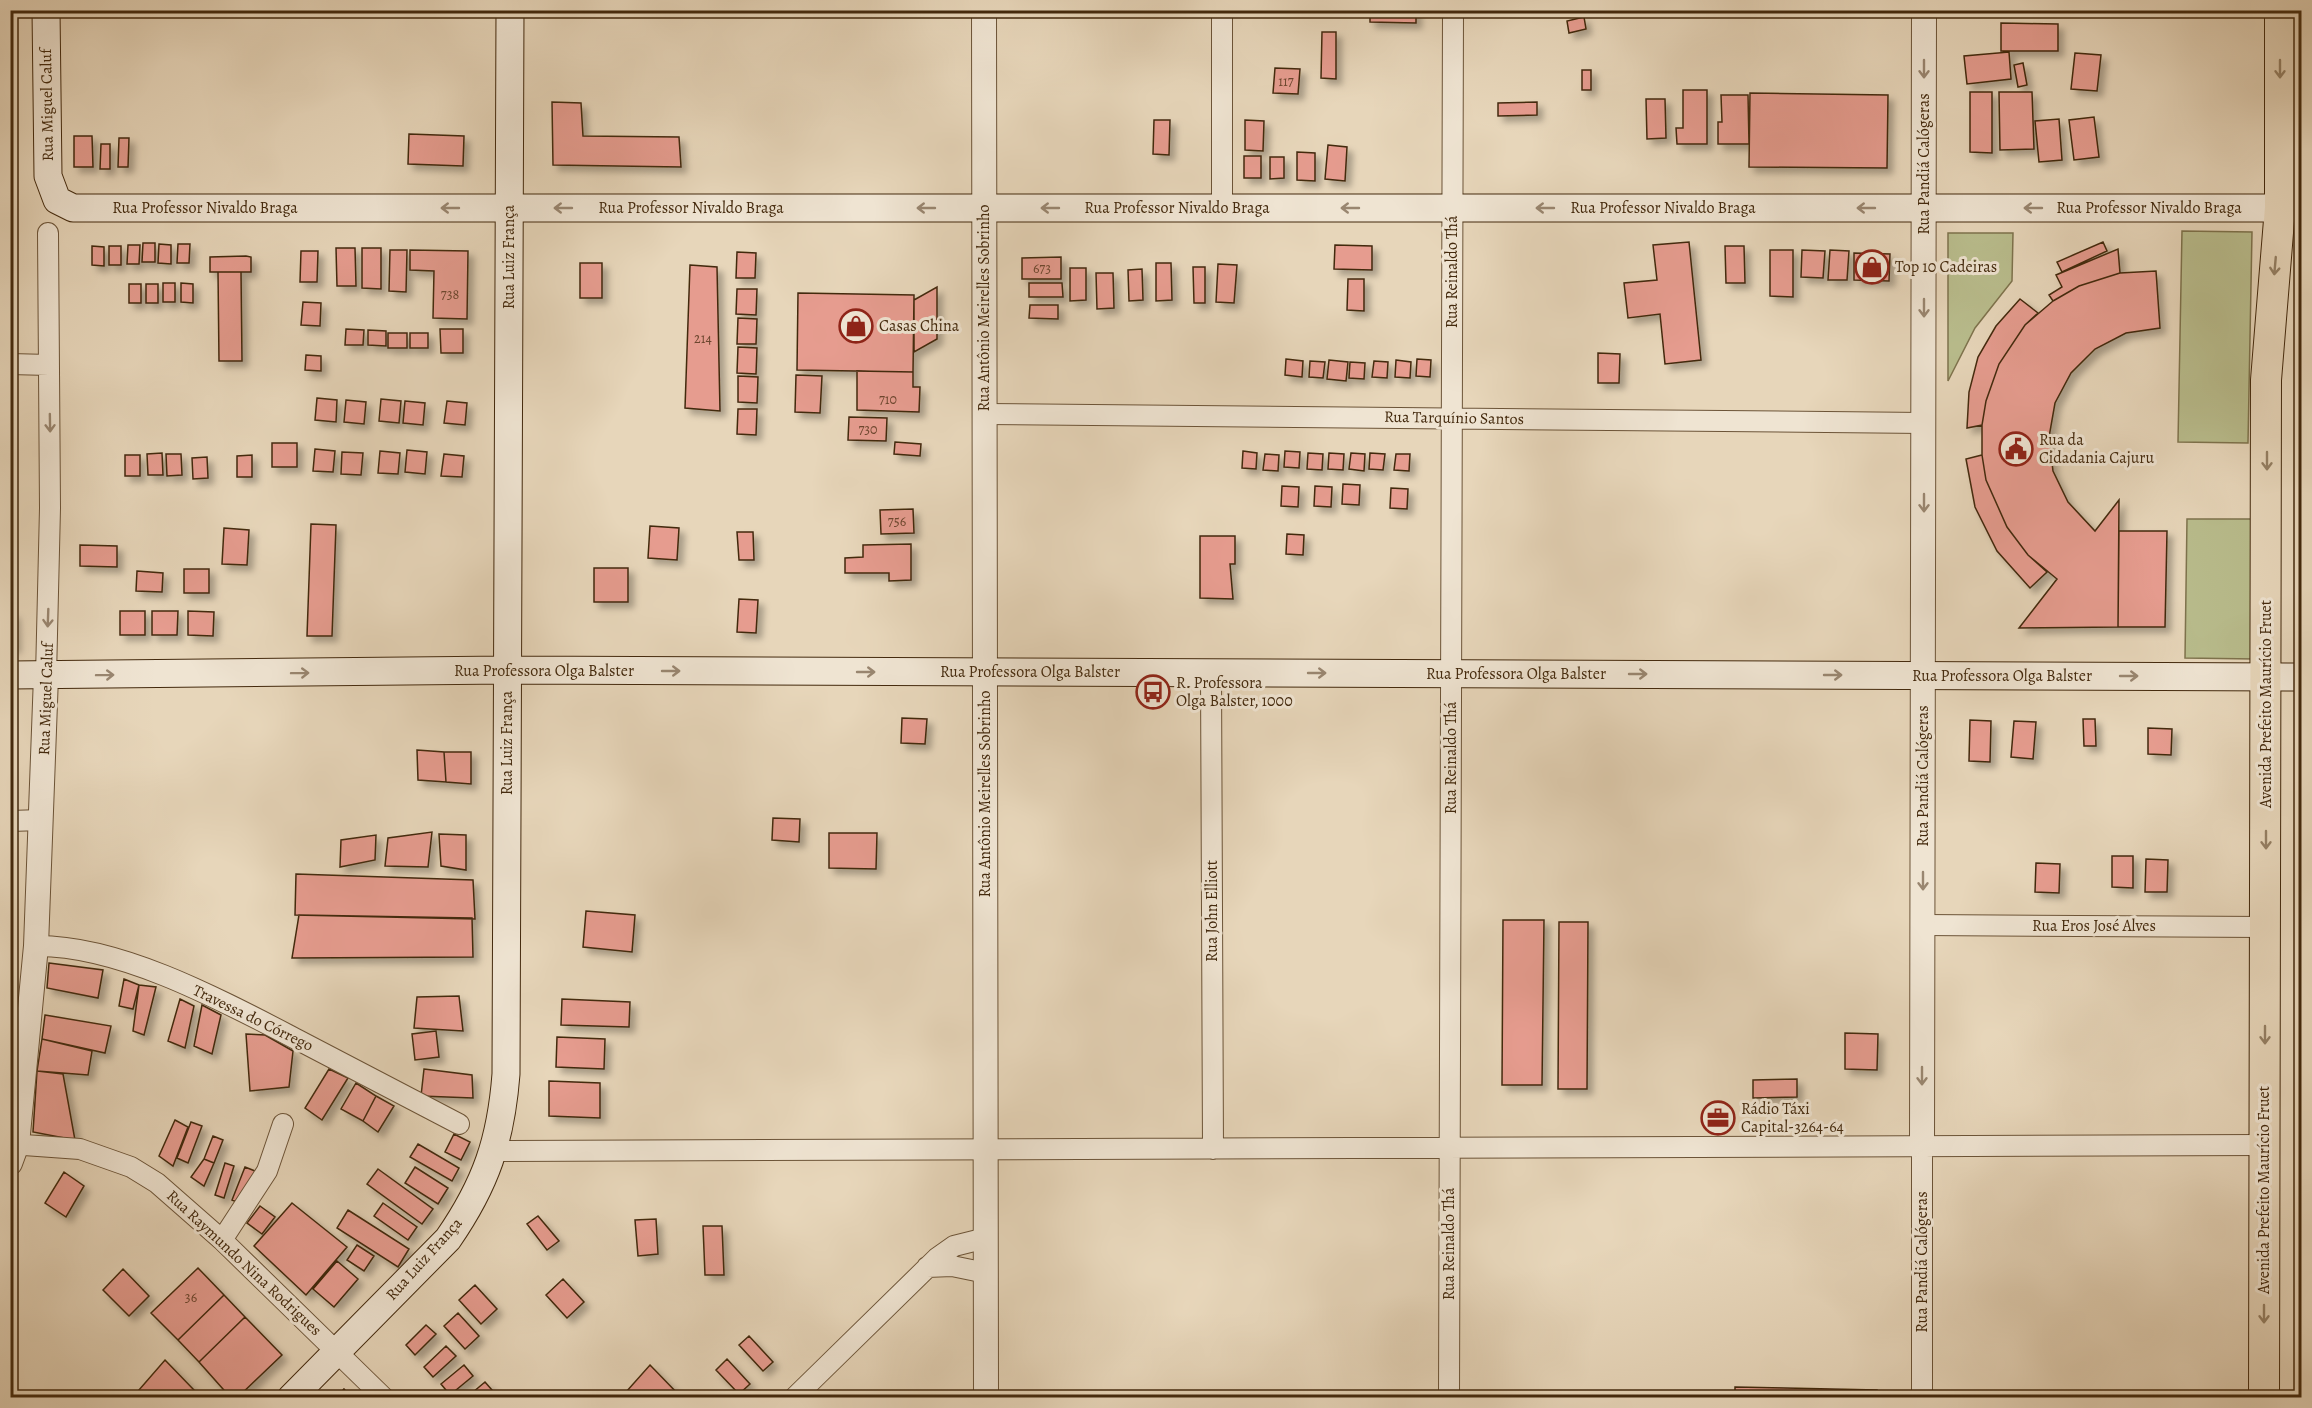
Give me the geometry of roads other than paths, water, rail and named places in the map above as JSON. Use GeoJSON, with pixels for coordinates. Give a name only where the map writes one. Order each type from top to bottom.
{"type":"FeatureCollection","features":[{"type":"Feature","properties":{"kind":"main road","name":"Rua Miguel Caluf"},"geometry":{"type":"LineString","coordinates":[[46,10],[48,177],[55,198]]}},
{"type":"Feature","properties":{"kind":"main road","name":"Rua Luiz França"},"geometry":{"type":"LineString","coordinates":[[291,1398],[448,1239],[468,1210],[486,1176],[494,1151],[506,1074],[510,10]]}},
{"type":"Feature","properties":{"kind":"main road","name":"Avenida Prefeito Maurício Fruet"},"geometry":{"type":"LineString","coordinates":[[2264,1398],[2266,380],[2291,208],[2280,10]]}},
{"type":"Feature","properties":{"kind":"main road","name":"Rua Professor Nivaldo Braga"},"geometry":{"type":"LineString","coordinates":[[55,198],[72,208],[2291,208]]}},
{"type":"Feature","properties":{"kind":"main road","name":"Rua Professora Olga Balster"},"geometry":{"type":"LineString","coordinates":[[10,675],[507,670],[2301,677]]}},
{"type":"Feature","properties":{"kind":"street","name":"Rua Antônio Meirelles Sobrinho"},"geometry":{"type":"LineString","coordinates":[[984,10],[986,1398]]}},
{"type":"Feature","properties":{"kind":"street"},"geometry":{"type":"LineString","coordinates":[[1222,10],[1222,208]]}},
{"type":"Feature","properties":{"kind":"street","name":"Rua Reinaldo Thá"},"geometry":{"type":"LineString","coordinates":[[1449,1398],[1453,10]]}},
{"type":"Feature","properties":{"kind":"street","name":"Rua Pandiá Calógeras"},"geometry":{"type":"LineString","coordinates":[[1922,1398],[1924,10]]}},
{"type":"Feature","properties":{"kind":"street","name":"Rua Miguel Caluf"},"geometry":{"type":"LineString","coordinates":[[13,1150],[36,946],[42,820],[50,507],[48,233]]}},
{"type":"Feature","properties":{"kind":"street"},"geometry":{"type":"LineString","coordinates":[[10,364],[49,365]]}},
{"type":"Feature","properties":{"kind":"street","name":"Rua Tarquínio Santos"},"geometry":{"type":"LineString","coordinates":[[984,414],[1924,423]]}},
{"type":"Feature","properties":{"kind":"street","name":"Rua John Elliott"},"geometry":{"type":"LineString","coordinates":[[1211,673],[1213,1149]]}},
{"type":"Feature","properties":{"kind":"street"},"geometry":{"type":"LineString","coordinates":[[10,821],[42,820]]}},
{"type":"Feature","properties":{"kind":"street","name":"Rua Eros José Alves"},"geometry":{"type":"LineString","coordinates":[[1923,925],[2265,927]]}},
{"type":"Feature","properties":{"kind":"street","name":"Travessa do Córrego"},"geometry":{"type":"LineString","coordinates":[[36,946],[70,947],[157,974],[203,993],[459,1124]]}},
{"type":"Feature","properties":{"kind":"street"},"geometry":{"type":"LineString","coordinates":[[222,1240],[267,1171],[283,1124]]}},
{"type":"Feature","properties":{"kind":"street"},"geometry":{"type":"LineString","coordinates":[[494,1151],[2264,1145]]}},
{"type":"Feature","properties":{"kind":"street","name":"Rua Raymundo Nina Rodrigues"},"geometry":{"type":"LineString","coordinates":[[13,1150],[80,1149],[131,1167],[182,1203],[338,1351],[384,1398]]}},
{"type":"Feature","properties":{"kind":"street"},"geometry":{"type":"LineString","coordinates":[[794,1398],[927,1267],[954,1246],[986,1238]]}},
{"type":"Feature","properties":{"kind":"street"},"geometry":{"type":"LineString","coordinates":[[927,1267],[952,1266],[986,1273]]}},
{"type":"Feature","properties":{"kind":"place","name":"Top 10 Cadeiras"},"geometry":{"type":"Point","coordinates":[1872,267]}},
{"type":"Feature","properties":{"kind":"place","name":"Casas China"},"geometry":{"type":"Point","coordinates":[856,326]}},
{"type":"Feature","properties":{"kind":"place","name":"Rua da Cidadania Cajuru"},"geometry":{"type":"Point","coordinates":[2016,449]}},
{"type":"Feature","properties":{"kind":"place","name":"R. Professora Olga Balster, 1000"},"geometry":{"type":"Point","coordinates":[1153,692]}},
{"type":"Feature","properties":{"kind":"place","name":"Rádio Táxi Capital-3264-64"},"geometry":{"type":"Point","coordinates":[1718,1118]}}]}
